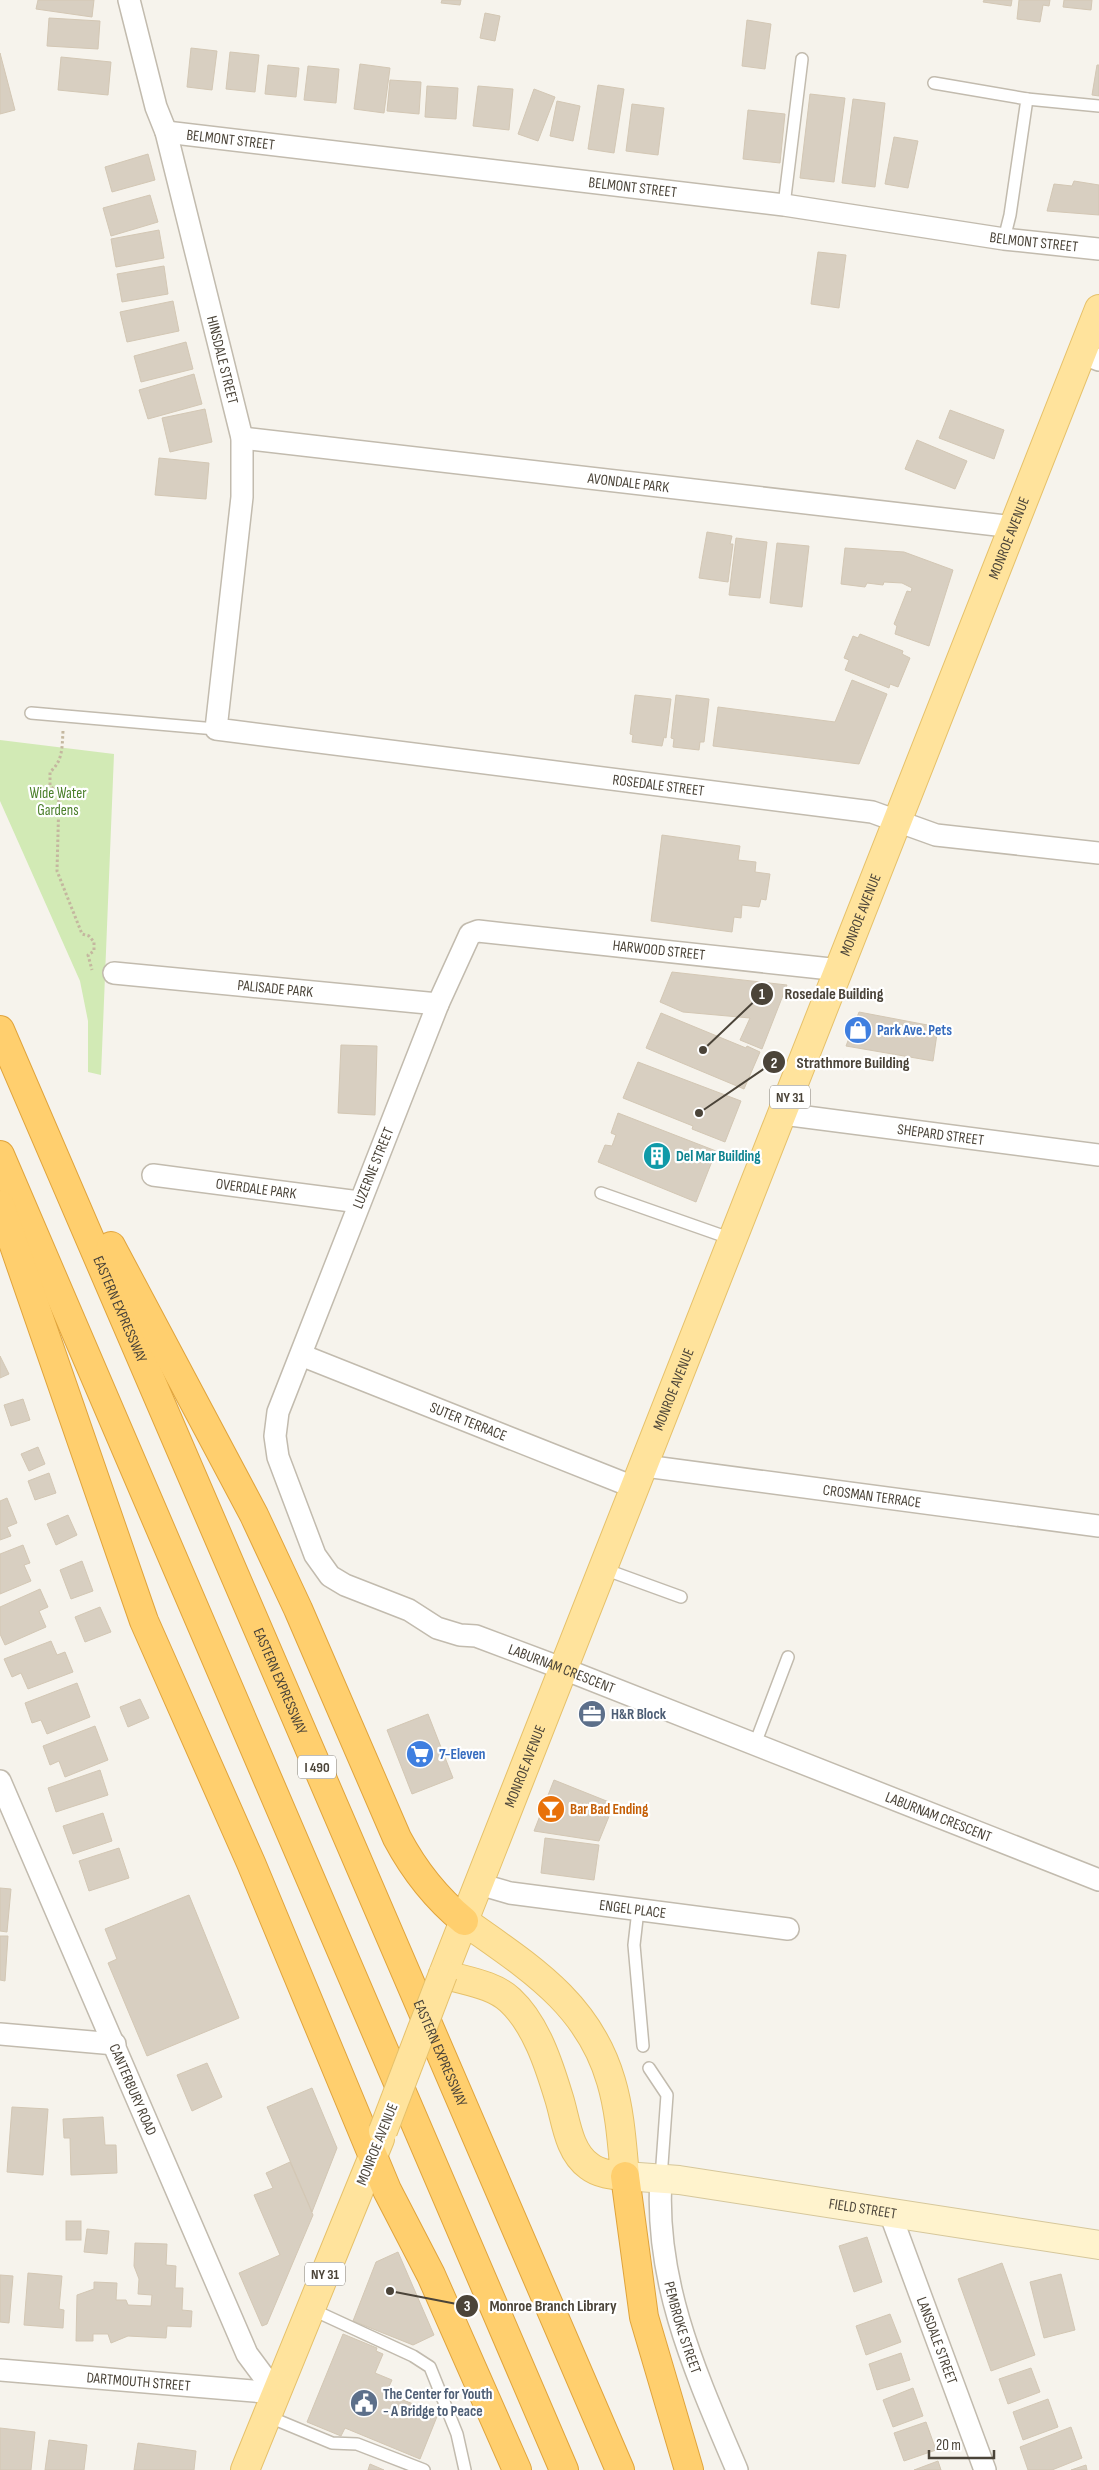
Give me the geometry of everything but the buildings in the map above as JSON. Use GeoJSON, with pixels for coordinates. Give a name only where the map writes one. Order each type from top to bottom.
{"type":"FeatureCollection","features":[{"type":"Feature","properties":{"kind":"highway","name":"EASTERN EXPRESSWAY"},"geometry":{"type":"LineString","coordinates":[[0,1030],[620,2470]]}},
{"type":"Feature","properties":{"kind":"highway"},"geometry":{"type":"LineString","coordinates":[[14,1064],[254,1515],[294,1601],[397,1838],[414,1867],[436,1895],[464,1921]]}},
{"type":"Feature","properties":{"kind":"highway"},"geometry":{"type":"LineString","coordinates":[[0,1155],[564,2470]]}},
{"type":"Feature","properties":{"kind":"highway"},"geometry":{"type":"LineString","coordinates":[[0,1205],[144,1622],[378,2143],[387,2190],[431,2275],[517,2470]]}},
{"type":"Feature","properties":{"kind":"highway"},"geometry":{"type":"LineString","coordinates":[[625,2176],[644,2317],[689,2470]]}},
{"type":"Feature","properties":{"kind":"main road","name":"MONROE AVENUE"},"geometry":{"type":"LineString","coordinates":[[245,2470],[378,2143],[1014,527],[1090,357],[1099,309]]}},
{"type":"Feature","properties":{"kind":"main road"},"geometry":{"type":"LineString","coordinates":[[443,1974],[494,1990],[510,2000],[525,2018],[544,2057],[556,2088],[572,2143],[579,2157],[596,2170],[625,2176],[611,2082],[601,2054],[587,2029],[570,2005],[552,1986],[464,1921]]}},
{"type":"Feature","properties":{"kind":"street","name":"HINSDALE STREET"},"geometry":{"type":"LineString","coordinates":[[129,0],[156,107],[166,132],[242,438],[242,497],[216,729]]}},
{"type":"Feature","properties":{"kind":"street","name":"BELMONT STREET"},"geometry":{"type":"LineString","coordinates":[[166,132],[784,205],[1004,239],[1099,249]]}},
{"type":"Feature","properties":{"kind":"street","name":"AVONDALE PARK"},"geometry":{"type":"LineString","coordinates":[[242,438],[1014,527]]}},
{"type":"Feature","properties":{"kind":"street","name":"ROSEDALE STREET"},"geometry":{"type":"LineString","coordinates":[[216,729],[872,812],[898,823],[936,835],[1099,853]]}},
{"type":"Feature","properties":{"kind":"street","name":"HARWOOD STREET"},"geometry":{"type":"LineString","coordinates":[[478,931],[840,970]]}},
{"type":"Feature","properties":{"kind":"street","name":"LUZERNE STREET"},"geometry":{"type":"LineString","coordinates":[[278,1412],[438,1004],[466,940],[470,934],[478,931]]}},
{"type":"Feature","properties":{"kind":"street","name":"PALISADE PARK"},"geometry":{"type":"LineString","coordinates":[[114,973],[438,1004]]}},
{"type":"Feature","properties":{"kind":"street","name":"SHEPARD STREET"},"geometry":{"type":"LineString","coordinates":[[783,1114],[1099,1156]]}},
{"type":"Feature","properties":{"kind":"street","name":"OVERDALE PARK"},"geometry":{"type":"LineString","coordinates":[[153,1175],[359,1202]]}},
{"type":"Feature","properties":{"kind":"street","name":"SUTER TERRACE"},"geometry":{"type":"LineString","coordinates":[[301,1355],[641,1477]]}},
{"type":"Feature","properties":{"kind":"street","name":"LABURNAM CRESCENT"},"geometry":{"type":"LineString","coordinates":[[278,1412],[275,1436],[278,1457],[314,1554],[324,1570],[345,1585],[409,1610],[437,1628],[460,1635],[476,1636],[564,1669],[1099,1880]]}},
{"type":"Feature","properties":{"kind":"street","name":"CROSMAN TERRACE"},"geometry":{"type":"LineString","coordinates":[[641,1477],[1099,1526]]}},
{"type":"Feature","properties":{"kind":"street","name":"CANTERBURY ROAD"},"geometry":{"type":"LineString","coordinates":[[0,1781],[248,2354],[272,2405]]}},
{"type":"Feature","properties":{"kind":"street","name":"ENGEL PLACE"},"geometry":{"type":"LineString","coordinates":[[479,1884],[510,1893],[788,1929]]}},
{"type":"Feature","properties":{"kind":"street"},"geometry":{"type":"LineString","coordinates":[[0,2034],[115,2044]]}},
{"type":"Feature","properties":{"kind":"street","name":"FIELD STREET"},"geometry":{"type":"LineString","coordinates":[[625,2176],[662,2178],[1099,2245]]}},
{"type":"Feature","properties":{"kind":"street","name":"PEMBROKE STREET"},"geometry":{"type":"LineString","coordinates":[[662,2178],[661,2218],[675,2310],[691,2362],[737,2470]]}},
{"type":"Feature","properties":{"kind":"street","name":"LANSDALE STREET"},"geometry":{"type":"LineString","coordinates":[[890,2213],[985,2470]]}},
{"type":"Feature","properties":{"kind":"street","name":"DARTMOUTH STREET"},"geometry":{"type":"LineString","coordinates":[[0,2370],[272,2405]]}},
{"type":"Feature","properties":{"kind":"lane"},"geometry":{"type":"LineString","coordinates":[[784,205],[802,59]]}},
{"type":"Feature","properties":{"kind":"lane"},"geometry":{"type":"LineString","coordinates":[[934,83],[1027,99],[1099,106]]}},
{"type":"Feature","properties":{"kind":"lane"},"geometry":{"type":"LineString","coordinates":[[1004,239],[1010,215],[1027,99]]}},
{"type":"Feature","properties":{"kind":"lane"},"geometry":{"type":"LineString","coordinates":[[31,713],[216,729]]}},
{"type":"Feature","properties":{"kind":"lane"},"geometry":{"type":"LineString","coordinates":[[601,1194],[734,1240]]}},
{"type":"Feature","properties":{"kind":"lane"},"geometry":{"type":"LineString","coordinates":[[604,1569],[681,1597]]}},
{"type":"Feature","properties":{"kind":"lane"},"geometry":{"type":"LineString","coordinates":[[755,1744],[788,1657]]}},
{"type":"Feature","properties":{"kind":"lane"},"geometry":{"type":"LineString","coordinates":[[638,1910],[634,1945],[643,2046]]}},
{"type":"Feature","properties":{"kind":"lane"},"geometry":{"type":"LineString","coordinates":[[649,2068],[667,2095],[662,2178]]}},
{"type":"Feature","properties":{"kind":"lane"},"geometry":{"type":"LineString","coordinates":[[311,2309],[413,2356],[430,2367],[457,2434],[465,2470]]}},
{"type":"Feature","properties":{"kind":"lane"},"geometry":{"type":"LineString","coordinates":[[272,2405],[332,2443],[357,2444],[424,2470]]}},
{"type":"Feature","properties":{"kind":"path"},"geometry":{"type":"LineString","coordinates":[[64,716],[60,758],[57,765],[50,772],[50,785],[59,797],[57,871],[82,934],[90,936],[94,942],[94,951],[88,955],[92,972],[114,973]]}},
{"type":"Feature","properties":{"kind":"green space","name":"Wide Water Gardens"},"geometry":{"type":"Polygon","coordinates":[[[0,740],[114,754],[101,1075],[88,1072],[88,1021],[80,981],[0,801],[0,740]]]}},
{"type":"Feature","properties":{"kind":"place","name":"Park Ave. Pets"},"geometry":{"type":"Point","coordinates":[858,1030]}},
{"type":"Feature","properties":{"kind":"place","name":"Rosedale Building"},"geometry":{"type":"Point","coordinates":[703,1050]}},
{"type":"Feature","properties":{"kind":"place","name":"Strathmore Building"},"geometry":{"type":"Point","coordinates":[699,1113]}},
{"type":"Feature","properties":{"kind":"place","name":"Del Mar Building"},"geometry":{"type":"Point","coordinates":[657,1156]}},
{"type":"Feature","properties":{"kind":"place","name":"H&R Block"},"geometry":{"type":"Point","coordinates":[592,1714]}},
{"type":"Feature","properties":{"kind":"place","name":"7-Eleven"},"geometry":{"type":"Point","coordinates":[420,1754]}},
{"type":"Feature","properties":{"kind":"place","name":"Bar Bad Ending"},"geometry":{"type":"Point","coordinates":[551,1809]}},
{"type":"Feature","properties":{"kind":"place","name":"Monroe Branch Library"},"geometry":{"type":"Point","coordinates":[390,2291]}},
{"type":"Feature","properties":{"kind":"place","name":"The Center for Youth - A Bridge to Peace"},"geometry":{"type":"Point","coordinates":[364,2403]}}]}
